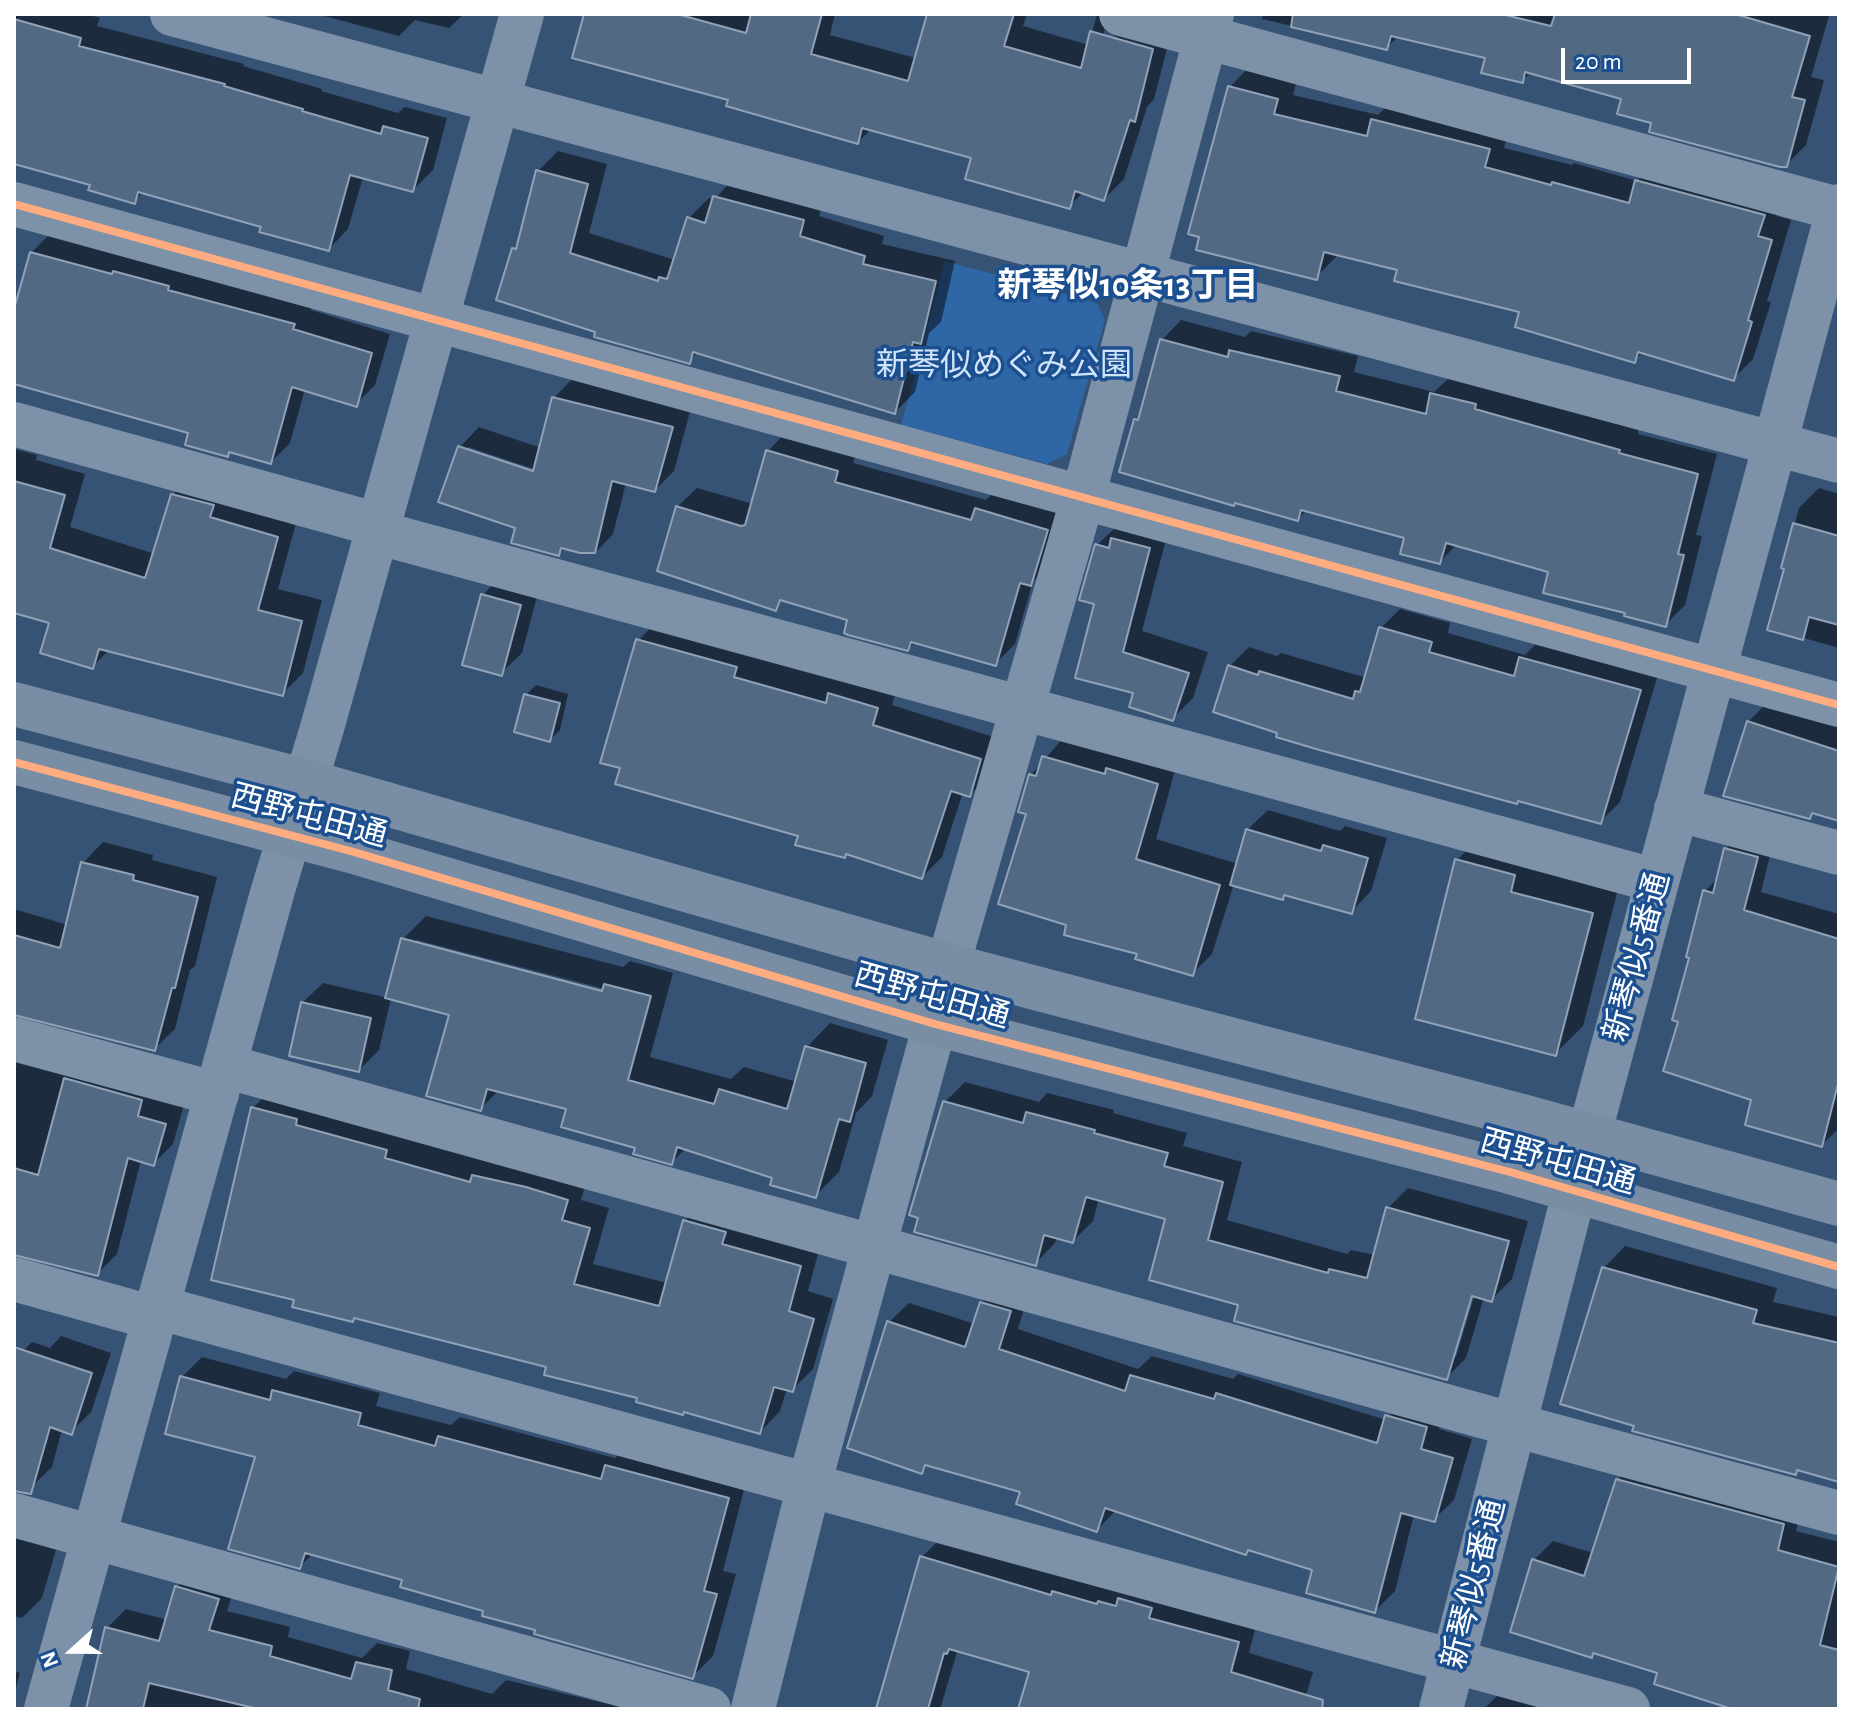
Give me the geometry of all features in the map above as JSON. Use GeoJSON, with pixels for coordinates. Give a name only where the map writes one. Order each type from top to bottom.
{"type":"FeatureCollection","features":[{"type":"Feature","properties":{"kind":"street"},"geometry":{"type":"LineString","coordinates":[[172,14],[1839,461]]}},
{"type":"Feature","properties":{"kind":"street"},"geometry":{"type":"LineString","coordinates":[[46,1709],[522,14]]}},
{"type":"Feature","properties":{"kind":"street"},"geometry":{"type":"LineString","coordinates":[[1121,14],[1208,26],[1838,208]]}},
{"type":"Feature","properties":{"kind":"street"},"geometry":{"type":"LineString","coordinates":[[753,1709],[809,1485],[935,1024],[948,965],[1083,497],[1208,26]]}},
{"type":"Feature","properties":{"kind":"street"},"geometry":{"type":"LineString","coordinates":[[14,204],[1839,705]]}},
{"type":"Feature","properties":{"kind":"street","name":"新琴似5番通"},"geometry":{"type":"LineString","coordinates":[[1441,1709],[1574,1191],[1838,208]]}},
{"type":"Feature","properties":{"kind":"street"},"geometry":{"type":"LineString","coordinates":[[14,424],[377,528],[1657,881]]}},
{"type":"Feature","properties":{"kind":"street","name":"西野屯田通"},"geometry":{"type":"LineString","coordinates":[[14,704],[306,781],[948,965],[1839,1204]]}},
{"type":"Feature","properties":{"kind":"street","name":"西野屯田通"},"geometry":{"type":"LineString","coordinates":[[14,762],[290,834],[935,1024],[1574,1191],[1839,1267]]}},
{"type":"Feature","properties":{"kind":"street"},"geometry":{"type":"LineString","coordinates":[[1676,809],[1839,853]]}},
{"type":"Feature","properties":{"kind":"street"},"geometry":{"type":"LineString","coordinates":[[14,1039],[221,1080],[874,1247],[1839,1513]]}},
{"type":"Feature","properties":{"kind":"street"},"geometry":{"type":"LineString","coordinates":[[14,1279],[156,1312],[809,1485],[1628,1709]]}},
{"type":"Feature","properties":{"kind":"street"},"geometry":{"type":"LineString","coordinates":[[14,1515],[709,1709]]}},
{"type":"Feature","properties":{"kind":"green space","name":"新琴似めぐみ公園"},"geometry":{"type":"Polygon","coordinates":[[[945,261],[1097,303],[1105,320],[1067,454],[1047,464],[901,425],[945,261]]]}},
{"type":"Feature","properties":{"kind":"building"},"geometry":{"type":"Polygon","coordinates":[[[584,14],[677,14],[746,33],[751,14],[822,14],[811,54],[908,81],[927,14],[1014,14],[1004,46],[1081,68],[1090,31],[1153,49],[1135,122],[1130,120],[1104,201],[1075,191],[1070,209],[965,179],[971,158],[862,128],[858,144],[726,106],[728,100],[572,58],[584,14]]]}},
{"type":"Feature","properties":{"kind":"building"},"geometry":{"type":"Polygon","coordinates":[[[1293,14],[1501,14],[1551,26],[1555,14],[1735,14],[1810,36],[1792,97],[1805,100],[1787,167],[1780,167],[1649,132],[1651,123],[1617,114],[1621,99],[1525,72],[1523,83],[1481,73],[1485,58],[1391,36],[1387,50],[1291,27],[1293,14]]]}},
{"type":"Feature","properties":{"kind":"building"},"geometry":{"type":"Polygon","coordinates":[[[14,19],[81,38],[79,46],[225,84],[381,134],[383,126],[428,138],[413,192],[350,175],[329,251],[259,232],[261,227],[138,192],[135,204],[88,190],[90,185],[14,164],[14,19]]]}},
{"type":"Feature","properties":{"kind":"building"},"geometry":{"type":"Polygon","coordinates":[[[1228,86],[1278,99],[1274,114],[1367,136],[1371,119],[1490,149],[1485,167],[1551,185],[1552,182],[1629,203],[1635,180],[1765,215],[1758,236],[1772,240],[1734,381],[1638,352],[1635,363],[1515,327],[1519,312],[1394,281],[1397,270],[1324,252],[1317,280],[1196,250],[1199,237],[1188,234],[1228,86]]]}},
{"type":"Feature","properties":{"kind":"building"},"geometry":{"type":"Polygon","coordinates":[[[536,170],[588,184],[570,253],[658,281],[659,277],[667,279],[687,217],[705,223],[713,196],[804,220],[800,236],[865,256],[863,264],[936,281],[921,344],[913,342],[895,414],[693,352],[690,364],[594,337],[595,332],[496,300],[512,248],[516,249],[536,170]]]}},
{"type":"Feature","properties":{"kind":"building"},"geometry":{"type":"Polygon","coordinates":[[[30,252],[169,286],[168,290],[295,324],[293,329],[372,353],[357,407],[292,387],[271,464],[229,452],[228,457],[185,445],[188,433],[14,384],[14,309],[30,252]]]}},
{"type":"Feature","properties":{"kind":"building"},"geometry":{"type":"Polygon","coordinates":[[[1160,339],[1228,357],[1229,350],[1340,376],[1336,391],[1426,414],[1430,393],[1476,404],[1475,409],[1698,474],[1678,554],[1684,555],[1666,627],[1624,616],[1625,613],[1543,593],[1548,572],[1446,543],[1440,564],[1400,554],[1404,538],[1301,510],[1298,521],[1235,503],[1234,506],[1119,472],[1134,419],[1138,420],[1160,339]]]}},
{"type":"Feature","properties":{"kind":"building"},"geometry":{"type":"Polygon","coordinates":[[[552,397],[673,427],[655,492],[612,481],[595,553],[561,548],[559,556],[511,543],[515,528],[438,502],[458,446],[533,471],[552,397]]]}},
{"type":"Feature","properties":{"kind":"building"},"geometry":{"type":"Polygon","coordinates":[[[766,450],[838,471],[835,482],[971,520],[975,508],[1048,530],[1031,586],[1020,583],[996,666],[911,642],[908,651],[848,635],[844,633],[847,620],[780,600],[776,611],[657,571],[676,506],[745,525],[766,450]]]}},
{"type":"Feature","properties":{"kind":"building"},"geometry":{"type":"Polygon","coordinates":[[[14,481],[65,495],[50,548],[145,578],[171,494],[214,505],[210,517],[278,537],[258,610],[302,621],[283,696],[99,649],[93,669],[40,653],[49,623],[14,613],[14,481]]]}},
{"type":"Feature","properties":{"kind":"building"},"geometry":{"type":"Polygon","coordinates":[[[1793,523],[1839,536],[1839,625],[1809,617],[1803,640],[1767,630],[1793,523]]]}},
{"type":"Feature","properties":{"kind":"building"},"geometry":{"type":"Polygon","coordinates":[[[1111,538],[1150,548],[1123,652],[1189,673],[1173,721],[1129,707],[1133,693],[1075,678],[1094,604],[1079,600],[1095,544],[1109,548],[1111,538]]]}},
{"type":"Feature","properties":{"kind":"building"},"geometry":{"type":"Polygon","coordinates":[[[481,594],[521,605],[502,676],[462,665],[481,594]]]}},
{"type":"Feature","properties":{"kind":"building"},"geometry":{"type":"Polygon","coordinates":[[[1379,627],[1432,642],[1429,652],[1514,676],[1519,657],[1641,690],[1601,824],[1316,749],[1213,712],[1228,665],[1353,699],[1355,691],[1360,692],[1379,627]]]}},
{"type":"Feature","properties":{"kind":"building"},"geometry":{"type":"Polygon","coordinates":[[[636,639],[737,667],[734,677],[826,703],[828,693],[878,708],[873,725],[981,759],[970,797],[951,791],[922,879],[846,854],[845,858],[795,845],[798,836],[615,784],[620,768],[600,763],[636,639]]]}},
{"type":"Feature","properties":{"kind":"building"},"geometry":{"type":"Polygon","coordinates":[[[524,694],[560,703],[550,742],[514,732],[524,694]]]}},
{"type":"Feature","properties":{"kind":"building"},"geometry":{"type":"Polygon","coordinates":[[[1747,721],[1839,751],[1839,821],[1812,813],[1810,819],[1723,796],[1747,721]]]}},
{"type":"Feature","properties":{"kind":"building"},"geometry":{"type":"Polygon","coordinates":[[[1042,756],[1105,774],[1106,768],[1158,784],[1136,859],[1220,885],[1193,976],[1135,959],[1137,954],[1064,935],[1066,925],[998,904],[1026,814],[1018,812],[1029,774],[1036,776],[1042,756]]]}},
{"type":"Feature","properties":{"kind":"building"},"geometry":{"type":"Polygon","coordinates":[[[1246,829],[1321,851],[1323,845],[1368,858],[1352,914],[1284,895],[1283,900],[1230,885],[1246,829]]]}},
{"type":"Feature","properties":{"kind":"building"},"geometry":{"type":"Polygon","coordinates":[[[1724,848],[1758,857],[1744,910],[1839,939],[1839,1080],[1822,1147],[1745,1125],[1751,1100],[1663,1071],[1678,1022],[1672,1020],[1703,890],[1713,893],[1724,848]]]}},
{"type":"Feature","properties":{"kind":"building"},"geometry":{"type":"Polygon","coordinates":[[[1455,859],[1515,875],[1511,892],[1593,913],[1556,1056],[1415,1019],[1455,859]]]}},
{"type":"Feature","properties":{"kind":"building"},"geometry":{"type":"Polygon","coordinates":[[[81,862],[134,875],[133,880],[198,897],[155,1051],[14,1015],[14,935],[60,948],[81,862]]]}},
{"type":"Feature","properties":{"kind":"building"},"geometry":{"type":"Polygon","coordinates":[[[401,938],[602,991],[604,984],[651,996],[628,1080],[714,1104],[719,1089],[787,1109],[805,1046],[866,1063],[850,1122],[839,1119],[816,1198],[770,1185],[772,1178],[677,1147],[672,1165],[633,1154],[635,1148],[561,1127],[566,1109],[487,1089],[481,1111],[426,1096],[449,1015],[385,998],[401,938]]]}},
{"type":"Feature","properties":{"kind":"building"},"geometry":{"type":"Polygon","coordinates":[[[301,1002],[371,1018],[359,1072],[289,1056],[301,1002]]]}},
{"type":"Feature","properties":{"kind":"building"},"geometry":{"type":"Polygon","coordinates":[[[64,1078],[142,1100],[138,1116],[166,1124],[154,1166],[128,1158],[98,1276],[14,1255],[14,1168],[38,1175],[64,1078]]]}},
{"type":"Feature","properties":{"kind":"building"},"geometry":{"type":"Polygon","coordinates":[[[943,1101],[1023,1123],[1026,1112],[1168,1153],[1164,1166],[1223,1182],[1208,1240],[1328,1273],[1329,1269],[1367,1278],[1386,1207],[1509,1241],[1492,1302],[1472,1296],[1447,1380],[1234,1321],[1238,1305],[1149,1280],[1165,1219],[1086,1197],[1073,1243],[1044,1235],[1036,1266],[914,1232],[918,1218],[909,1215],[943,1101]]]}},
{"type":"Feature","properties":{"kind":"building"},"geometry":{"type":"Polygon","coordinates":[[[251,1107],[297,1119],[296,1125],[387,1150],[385,1158],[470,1182],[472,1175],[568,1200],[562,1220],[590,1228],[574,1284],[659,1306],[683,1220],[726,1232],[722,1244],[801,1266],[789,1311],[814,1319],[793,1392],[774,1387],[760,1434],[544,1375],[546,1367],[354,1318],[353,1322],[292,1307],[294,1300],[211,1280],[251,1107]]]}},
{"type":"Feature","properties":{"kind":"building"},"geometry":{"type":"Polygon","coordinates":[[[1602,1267],[1757,1310],[1753,1323],[1839,1343],[1839,1482],[1797,1470],[1796,1475],[1632,1431],[1634,1426],[1560,1404],[1602,1267]]]}},
{"type":"Feature","properties":{"kind":"building"},"geometry":{"type":"Polygon","coordinates":[[[980,1302],[1011,1311],[999,1349],[1125,1391],[1130,1375],[1214,1399],[1216,1393],[1377,1443],[1385,1415],[1427,1427],[1421,1449],[1453,1458],[1435,1522],[1401,1513],[1375,1613],[1306,1593],[1312,1570],[1248,1550],[1246,1555],[1105,1508],[1097,1532],[1016,1504],[1020,1492],[925,1465],[922,1474],[847,1448],[887,1321],[965,1347],[980,1302]]]}},
{"type":"Feature","properties":{"kind":"building"},"geometry":{"type":"Polygon","coordinates":[[[14,1347],[92,1373],[72,1435],[50,1427],[31,1494],[14,1491],[14,1347]]]}},
{"type":"Feature","properties":{"kind":"building"},"geometry":{"type":"Polygon","coordinates":[[[180,1376],[270,1400],[272,1390],[361,1413],[358,1425],[435,1446],[438,1436],[601,1479],[605,1465],[729,1498],[704,1591],[717,1594],[693,1679],[534,1634],[535,1630],[482,1616],[483,1611],[400,1587],[402,1580],[305,1553],[300,1569],[228,1549],[255,1457],[165,1434],[180,1376]]]}},
{"type":"Feature","properties":{"kind":"building"},"geometry":{"type":"Polygon","coordinates":[[[1616,1479],[1784,1524],[1778,1550],[1839,1567],[1820,1645],[1839,1650],[1839,1709],[1732,1709],[1654,1684],[1657,1673],[1593,1653],[1592,1658],[1510,1632],[1532,1559],[1584,1576],[1616,1479]]]}},
{"type":"Feature","properties":{"kind":"building"},"geometry":{"type":"Polygon","coordinates":[[[920,1556],[1051,1595],[1052,1591],[1116,1606],[1118,1598],[1152,1608],[1149,1618],[1239,1642],[1231,1672],[1323,1700],[1322,1709],[1018,1709],[1029,1672],[949,1649],[947,1654],[944,1653],[928,1709],[876,1709],[920,1556]]]}},
{"type":"Feature","properties":{"kind":"building"},"geometry":{"type":"Polygon","coordinates":[[[175,1586],[219,1599],[209,1630],[272,1646],[270,1656],[351,1679],[356,1662],[392,1670],[388,1690],[420,1699],[418,1709],[258,1709],[149,1683],[143,1709],[86,1709],[105,1627],[159,1641],[175,1586]]]}},
{"type":"Feature","properties":{"kind":"cycle path"},"geometry":{"type":"LineString","coordinates":[[14,204],[1839,705]]}},
{"type":"Feature","properties":{"kind":"cycle path"},"geometry":{"type":"LineString","coordinates":[[14,762],[354,852],[935,1024],[1510,1172],[1839,1267]]}},
{"type":"Feature","properties":{"kind":"district","name":"新琴似10条13丁目"},"geometry":{"type":"Point","coordinates":[1128,286]}}]}
